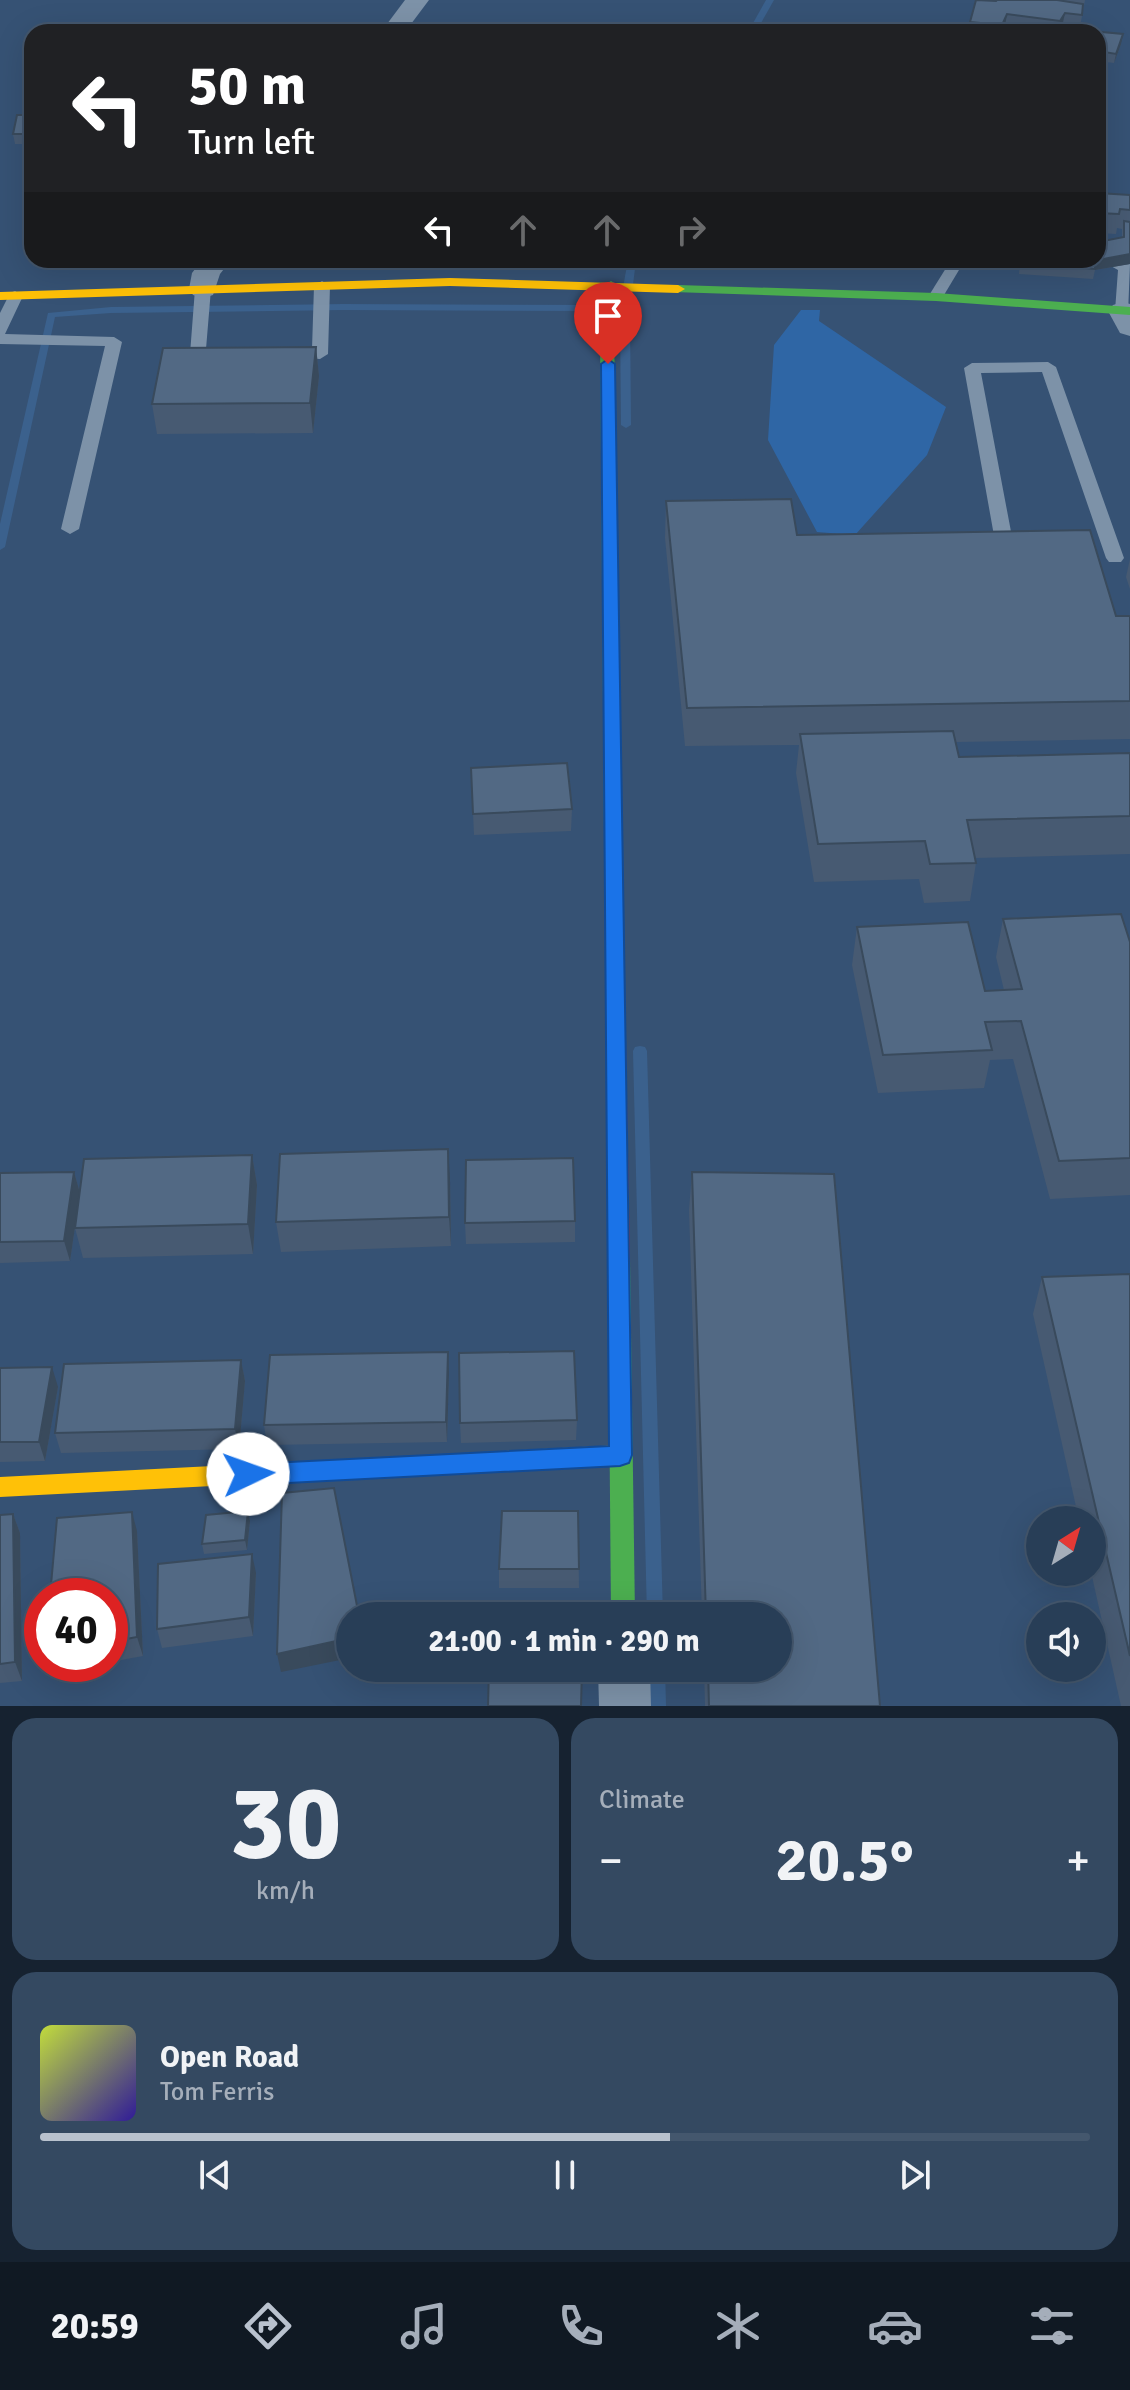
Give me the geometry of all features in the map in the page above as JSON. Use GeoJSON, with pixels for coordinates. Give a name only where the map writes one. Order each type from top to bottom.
{"type":"FeatureCollection","features":[{"type":"Feature","properties":{"kind":"street"},"geometry":{"type":"LineString","coordinates":[[399,24],[417,0]]}},
{"type":"Feature","properties":{"kind":"street"},"geometry":{"type":"LineString","coordinates":[[203,289],[210,268]]}},
{"type":"Feature","properties":{"kind":"street"},"geometry":{"type":"LineString","coordinates":[[8,296],[450,282],[936,297],[1128,316]]}},
{"type":"Feature","properties":{"kind":"street"},"geometry":{"type":"LineString","coordinates":[[611,285],[607,332],[623,1602]]}},
{"type":"Feature","properties":{"kind":"street"},"geometry":{"type":"LineString","coordinates":[[0,1487],[620,1455]]}},
{"type":"Feature","properties":{"kind":"street"},"geometry":{"type":"LineString","coordinates":[[624,1682],[625,1706]]}},
{"type":"Feature","properties":{"kind":"lane"},"geometry":{"type":"LineString","coordinates":[[1106,257],[1128,268],[1128,316]]}},
{"type":"Feature","properties":{"kind":"lane"},"geometry":{"type":"LineString","coordinates":[[936,297],[953,268]]}},
{"type":"Feature","properties":{"kind":"lane"},"geometry":{"type":"LineString","coordinates":[[274,354],[320,354],[322,286]]}},
{"type":"Feature","properties":{"kind":"lane"},"geometry":{"type":"LineString","coordinates":[[203,289],[198,354],[229,354]]}},
{"type":"Feature","properties":{"kind":"lane"},"geometry":{"type":"LineString","coordinates":[[0,331],[8,296]]}},
{"type":"Feature","properties":{"kind":"lane"},"geometry":{"type":"LineString","coordinates":[[0,339],[114,342],[70,529]]}},
{"type":"Feature","properties":{"kind":"lane"},"geometry":{"type":"LineString","coordinates":[[1008,558],[972,368],[1048,367],[1115,558]]}},
{"type":"Feature","properties":{"kind":"shaded area"},"geometry":{"type":"Polygon","coordinates":[[[801,310],[820,310],[819,321],[946,407],[927,455],[855,535],[817,532],[768,440],[774,345],[801,310]]]}},
{"type":"Feature","properties":{"kind":"building"},"geometry":{"type":"Polygon","coordinates":[[[976,0],[1057,0],[1083,4],[1082,15],[1065,13],[1060,21],[1007,14],[1002,24],[970,22],[976,0]]]}},
{"type":"Feature","properties":{"kind":"building"},"geometry":{"type":"Polygon","coordinates":[[[1106,32],[1123,34],[1116,54],[1106,52],[1106,32]]]}},
{"type":"Feature","properties":{"kind":"building"},"geometry":{"type":"Polygon","coordinates":[[[17,115],[24,115],[24,134],[13,134],[17,115]]]}},
{"type":"Feature","properties":{"kind":"building"},"geometry":{"type":"Polygon","coordinates":[[[1106,194],[1130,195],[1130,210],[1120,209],[1119,214],[1106,213],[1106,194]]]}},
{"type":"Feature","properties":{"kind":"building"},"geometry":{"type":"Polygon","coordinates":[[[1124,221],[1130,222],[1130,254],[1106,258],[1106,240],[1124,237],[1124,221]]]}},
{"type":"Feature","properties":{"kind":"building"},"geometry":{"type":"Polygon","coordinates":[[[316,347],[310,403],[152,404],[163,348],[316,347]]]}},
{"type":"Feature","properties":{"kind":"building"},"geometry":{"type":"Polygon","coordinates":[[[791,499],[797,535],[1090,530],[1116,616],[1130,616],[1130,701],[687,708],[666,501],[791,499]]]}},
{"type":"Feature","properties":{"kind":"building"},"geometry":{"type":"Polygon","coordinates":[[[953,731],[959,757],[1130,753],[1130,816],[967,820],[976,863],[930,864],[925,841],[818,844],[800,734],[953,731]]]}},
{"type":"Feature","properties":{"kind":"building"},"geometry":{"type":"Polygon","coordinates":[[[567,763],[572,809],[473,814],[471,768],[567,763]]]}},
{"type":"Feature","properties":{"kind":"building"},"geometry":{"type":"Polygon","coordinates":[[[1121,914],[1130,942],[1130,1158],[1059,1161],[1021,1021],[985,1022],[992,1050],[883,1055],[857,927],[968,922],[985,991],[1022,989],[1003,919],[1121,914]]]}},
{"type":"Feature","properties":{"kind":"building"},"geometry":{"type":"Polygon","coordinates":[[[448,1149],[449,1217],[276,1222],[280,1154],[448,1149]]]}},
{"type":"Feature","properties":{"kind":"building"},"geometry":{"type":"Polygon","coordinates":[[[252,1155],[248,1224],[75,1228],[84,1159],[252,1155]]]}},
{"type":"Feature","properties":{"kind":"building"},"geometry":{"type":"Polygon","coordinates":[[[573,1158],[575,1221],[465,1223],[466,1160],[573,1158]]]}},
{"type":"Feature","properties":{"kind":"building"},"geometry":{"type":"Polygon","coordinates":[[[74,1172],[64,1241],[0,1242],[0,1173],[74,1172]]]}},
{"type":"Feature","properties":{"kind":"building"},"geometry":{"type":"Polygon","coordinates":[[[692,1172],[834,1174],[880,1706],[709,1706],[708,1682],[792,1682],[792,1602],[706,1602],[692,1172]]]}},
{"type":"Feature","properties":{"kind":"building"},"geometry":{"type":"Polygon","coordinates":[[[1130,1274],[1130,1656],[1106,1553],[1106,1506],[1095,1506],[1042,1277],[1130,1274]]]}},
{"type":"Feature","properties":{"kind":"building"},"geometry":{"type":"Polygon","coordinates":[[[574,1351],[577,1420],[460,1423],[459,1353],[574,1351]]]}},
{"type":"Feature","properties":{"kind":"building"},"geometry":{"type":"Polygon","coordinates":[[[448,1352],[446,1422],[264,1425],[270,1355],[448,1352]]]}},
{"type":"Feature","properties":{"kind":"building"},"geometry":{"type":"Polygon","coordinates":[[[241,1360],[235,1429],[55,1433],[64,1364],[241,1360]]]}},
{"type":"Feature","properties":{"kind":"building"},"geometry":{"type":"Polygon","coordinates":[[[52,1367],[39,1442],[0,1442],[0,1368],[52,1367]]]}},
{"type":"Feature","properties":{"kind":"building"},"geometry":{"type":"Polygon","coordinates":[[[334,1488],[356,1602],[336,1602],[336,1641],[277,1654],[282,1493],[334,1488]]]}},
{"type":"Feature","properties":{"kind":"building"},"geometry":{"type":"Polygon","coordinates":[[[248,1511],[245,1540],[202,1544],[206,1515],[248,1511]]]}},
{"type":"Feature","properties":{"kind":"building"},"geometry":{"type":"Polygon","coordinates":[[[502,1511],[578,1511],[579,1569],[499,1569],[502,1511]]]}},
{"type":"Feature","properties":{"kind":"building"},"geometry":{"type":"Polygon","coordinates":[[[132,1512],[137,1637],[128,1639],[128,1578],[52,1578],[57,1518],[132,1512]]]}},
{"type":"Feature","properties":{"kind":"building"},"geometry":{"type":"Polygon","coordinates":[[[13,1514],[15,1662],[0,1664],[0,1515],[13,1514]]]}},
{"type":"Feature","properties":{"kind":"building"},"geometry":{"type":"Polygon","coordinates":[[[252,1554],[249,1617],[157,1629],[158,1564],[252,1554]]]}},
{"type":"Feature","properties":{"kind":"building"},"geometry":{"type":"Polygon","coordinates":[[[489,1682],[582,1682],[581,1706],[488,1706],[489,1682]]]}},
{"type":"Feature","properties":{"kind":"waterway"},"geometry":{"type":"LineString","coordinates":[[756,24],[770,0]]}},
{"type":"Feature","properties":{"kind":"waterway"},"geometry":{"type":"LineString","coordinates":[[627,293],[631,268]]}},
{"type":"Feature","properties":{"kind":"waterway"},"geometry":{"type":"LineString","coordinates":[[0,547],[51,315],[111,310],[343,307],[606,308]]}},
{"type":"Feature","properties":{"kind":"waterway"},"geometry":{"type":"LineString","coordinates":[[625,316],[626,425]]}},
{"type":"Feature","properties":{"kind":"waterway"},"geometry":{"type":"LineString","coordinates":[[640,1051],[655,1602]]}},
{"type":"Feature","properties":{"kind":"waterway"},"geometry":{"type":"LineString","coordinates":[[657,1682],[658,1706]]}},
{"type":"Feature","properties":{"kind":"traffic: fast"},"geometry":{"type":"LineString","coordinates":[[611,285],[607,332],[613,828]]}},
{"type":"Feature","properties":{"kind":"traffic: fast"},"geometry":{"type":"LineString","coordinates":[[678,289],[936,297],[1130,311]]}},
{"type":"Feature","properties":{"kind":"traffic: fast"},"geometry":{"type":"LineString","coordinates":[[619,1260],[623,1602]]}},
{"type":"Feature","properties":{"kind":"traffic: slow"},"geometry":{"type":"LineString","coordinates":[[0,296],[450,282],[678,289]]}},
{"type":"Feature","properties":{"kind":"traffic: slow"},"geometry":{"type":"LineString","coordinates":[[0,1487],[620,1455]]}},
{"type":"Feature","properties":{"kind":"traffic: jam"},"geometry":{"type":"LineString","coordinates":[[613,828],[619,1260]]}},
{"type":"Feature","properties":{"kind":"route"},"geometry":{"type":"LineString","coordinates":[[248,1474],[620,1455],[608,364]]}}]}
